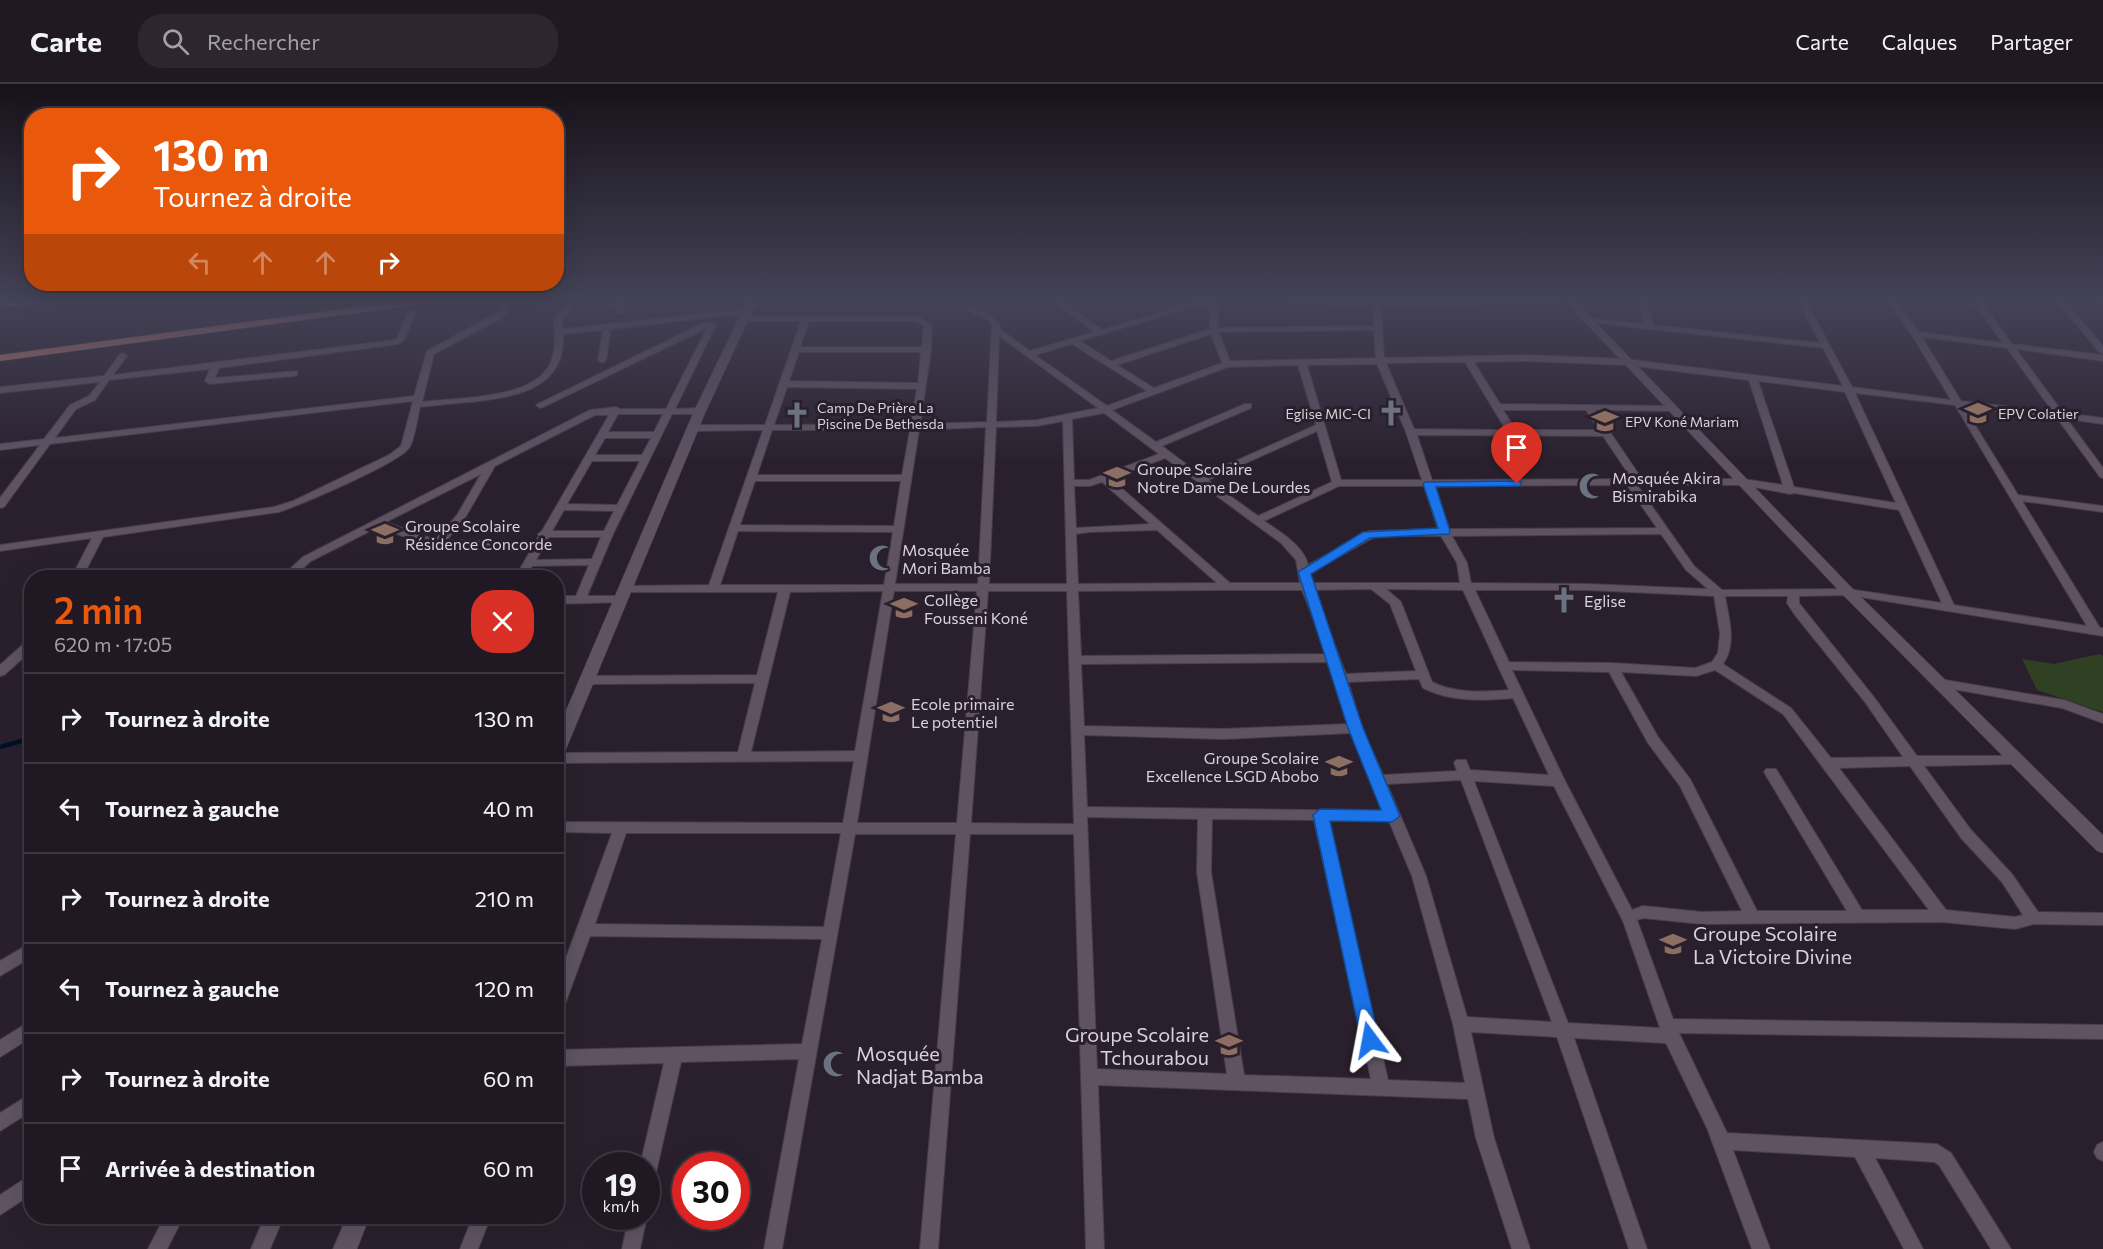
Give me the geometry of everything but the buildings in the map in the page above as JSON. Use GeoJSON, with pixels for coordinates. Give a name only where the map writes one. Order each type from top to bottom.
{"type":"FeatureCollection","features":[{"type":"Feature","properties":{"kind":"main road"},"geometry":{"type":"LineString","coordinates":[[0,358],[20,355]]}},
{"type":"Feature","properties":{"kind":"street"},"geometry":{"type":"LineString","coordinates":[[0,390],[296,355]]}},
{"type":"Feature","properties":{"kind":"street"},"geometry":{"type":"LineString","coordinates":[[0,548],[276,510],[297,502],[400,452],[405,447],[415,402],[429,355]]}},
{"type":"Feature","properties":{"kind":"street"},"geometry":{"type":"LineString","coordinates":[[0,447],[516,393],[535,386],[553,366],[555,355]]}},
{"type":"Feature","properties":{"kind":"street"},"geometry":{"type":"LineString","coordinates":[[602,360],[603,355]]}},
{"type":"Feature","properties":{"kind":"street"},"geometry":{"type":"LineString","coordinates":[[540,405],[642,355]]}},
{"type":"Feature","properties":{"kind":"street"},"geometry":{"type":"LineString","coordinates":[[580,600],[608,534],[695,355]]}},
{"type":"Feature","properties":{"kind":"street"},"geometry":{"type":"LineString","coordinates":[[564,722],[587,680],[700,411],[726,355]]}},
{"type":"Feature","properties":{"kind":"street"},"geometry":{"type":"LineString","coordinates":[[714,587],[792,355]]}},
{"type":"Feature","properties":{"kind":"street"},"geometry":{"type":"LineString","coordinates":[[773,1249],[849,830],[926,355]]}},
{"type":"Feature","properties":{"kind":"street"},"geometry":{"type":"LineString","coordinates":[[929,1249],[983,588],[993,425],[994,355]]}},
{"type":"Feature","properties":{"kind":"street"},"geometry":{"type":"LineString","coordinates":[[1035,355],[1295,549],[1301,559],[1306,580],[1335,657],[1356,728],[1419,876],[1461,1024],[1485,1138],[1521,1249]]}},
{"type":"Feature","properties":{"kind":"street"},"geometry":{"type":"LineString","coordinates":[[1097,355],[1154,392]]}},
{"type":"Feature","properties":{"kind":"street"},"geometry":{"type":"LineString","coordinates":[[1111,364],[1137,355]]}},
{"type":"Feature","properties":{"kind":"street"},"geometry":{"type":"LineString","coordinates":[[1224,355],[1227,364]]}},
{"type":"Feature","properties":{"kind":"street"},"geometry":{"type":"LineString","coordinates":[[1380,355],[1411,432],[1444,531],[1459,555],[1464,579],[1558,781],[1628,916],[1670,1031],[1702,1096],[1761,1249]]}},
{"type":"Feature","properties":{"kind":"street"},"geometry":{"type":"LineString","coordinates":[[1620,355],[1848,592],[2103,846]]}},
{"type":"Feature","properties":{"kind":"street"},"geometry":{"type":"LineString","coordinates":[[1830,355],[1848,388],[1950,609]]}},
{"type":"Feature","properties":{"kind":"street"},"geometry":{"type":"LineString","coordinates":[[1928,355],[1954,401],[2100,632]]}},
{"type":"Feature","properties":{"kind":"street"},"geometry":{"type":"LineString","coordinates":[[2017,355],[2103,475]]}},
{"type":"Feature","properties":{"kind":"street"},"geometry":{"type":"LineString","coordinates":[[2083,355],[2103,358]]}},
{"type":"Feature","properties":{"kind":"street"},"geometry":{"type":"LineString","coordinates":[[0,506],[73,407],[92,398],[123,356]]}},
{"type":"Feature","properties":{"kind":"street"},"geometry":{"type":"LineString","coordinates":[[694,428],[916,427],[1037,423],[1108,409],[1227,364],[1468,359],[1626,362],[2103,421]]}},
{"type":"Feature","properties":{"kind":"street"},"geometry":{"type":"LineString","coordinates":[[1468,359],[1513,433]]}},
{"type":"Feature","properties":{"kind":"street"},"geometry":{"type":"LineString","coordinates":[[1302,363],[1337,483]]}},
{"type":"Feature","properties":{"kind":"street"},"geometry":{"type":"LineString","coordinates":[[216,366],[209,381],[294,373]]}},
{"type":"Feature","properties":{"kind":"street"},"geometry":{"type":"LineString","coordinates":[[1754,379],[1790,491]]}},
{"type":"Feature","properties":{"kind":"street"},"geometry":{"type":"LineString","coordinates":[[783,384],[922,386]]}},
{"type":"Feature","properties":{"kind":"street"},"geometry":{"type":"LineString","coordinates":[[1155,446],[1248,406]]}},
{"type":"Feature","properties":{"kind":"street"},"geometry":{"type":"LineString","coordinates":[[1497,407],[1671,408]]}},
{"type":"Feature","properties":{"kind":"street"},"geometry":{"type":"LineString","coordinates":[[1506,666],[1612,667],[1696,672],[1708,670],[1716,665],[1724,652],[1726,633],[1719,593],[1696,575],[1665,531],[1589,408]]}},
{"type":"Feature","properties":{"kind":"street"},"geometry":{"type":"LineString","coordinates":[[524,570],[616,410]]}},
{"type":"Feature","properties":{"kind":"street"},"geometry":{"type":"LineString","coordinates":[[294,570],[307,559],[593,412],[700,411]]}},
{"type":"Feature","properties":{"kind":"street"},"geometry":{"type":"LineString","coordinates":[[1066,418],[1077,660],[1095,1249]]}},
{"type":"Feature","properties":{"kind":"street"},"geometry":{"type":"LineString","coordinates":[[1200,480],[1321,426]]}},
{"type":"Feature","properties":{"kind":"street"},"geometry":{"type":"LineString","coordinates":[[1411,432],[1606,433]]}},
{"type":"Feature","properties":{"kind":"street"},"geometry":{"type":"LineString","coordinates":[[602,435],[658,435]]}},
{"type":"Feature","properties":{"kind":"street"},"geometry":{"type":"LineString","coordinates":[[1070,483],[1090,483],[1167,454]]}},
{"type":"Feature","properties":{"kind":"street"},"geometry":{"type":"LineString","coordinates":[[588,458],[646,458]]}},
{"type":"Feature","properties":{"kind":"street"},"geometry":{"type":"LineString","coordinates":[[440,543],[461,516],[490,464]]}},
{"type":"Feature","properties":{"kind":"street"},"geometry":{"type":"LineString","coordinates":[[752,478],[906,478]]}},
{"type":"Feature","properties":{"kind":"street"},"geometry":{"type":"LineString","coordinates":[[1104,478],[1228,587]]}},
{"type":"Feature","properties":{"kind":"street"},"geometry":{"type":"LineString","coordinates":[[1256,521],[1337,483],[1743,483],[1902,507]]}},
{"type":"Feature","properties":{"kind":"street"},"geometry":{"type":"LineString","coordinates":[[2014,497],[2103,509]]}},
{"type":"Feature","properties":{"kind":"street"},"geometry":{"type":"LineString","coordinates":[[559,507],[622,508]]}},
{"type":"Feature","properties":{"kind":"street"},"geometry":{"type":"LineString","coordinates":[[378,523],[420,539],[440,543],[537,545]]}},
{"type":"Feature","properties":{"kind":"street"},"geometry":{"type":"LineString","coordinates":[[1071,532],[1089,529],[1160,527]]}},
{"type":"Feature","properties":{"kind":"street"},"geometry":{"type":"LineString","coordinates":[[735,528],[898,529]]}},
{"type":"Feature","properties":{"kind":"street"},"geometry":{"type":"LineString","coordinates":[[1306,580],[1367,534],[1444,531],[1665,531]]}},
{"type":"Feature","properties":{"kind":"street"},"geometry":{"type":"LineString","coordinates":[[80,570],[99,534]]}},
{"type":"Feature","properties":{"kind":"street"},"geometry":{"type":"LineString","coordinates":[[543,534],[608,534]]}},
{"type":"Feature","properties":{"kind":"street"},"geometry":{"type":"LineString","coordinates":[[527,563],[597,562]]}},
{"type":"Feature","properties":{"kind":"street"},"geometry":{"type":"LineString","coordinates":[[564,600],[714,587],[888,589],[1228,587],[1306,580],[1374,586],[1587,587],[1719,593],[1848,592],[2100,632]]}},
{"type":"Feature","properties":{"kind":"street"},"geometry":{"type":"LineString","coordinates":[[1374,586],[1395,602],[1421,675],[1427,685],[1445,692],[1498,696],[1518,693]]}},
{"type":"Feature","properties":{"kind":"street"},"geometry":{"type":"LineString","coordinates":[[743,757],[785,588]]}},
{"type":"Feature","properties":{"kind":"street"},"geometry":{"type":"LineString","coordinates":[[1794,592],[1793,603],[1869,699],[1966,834],[2007,878],[2034,918]]}},
{"type":"Feature","properties":{"kind":"street"},"geometry":{"type":"LineString","coordinates":[[0,672],[24,650]]}},
{"type":"Feature","properties":{"kind":"street"},"geometry":{"type":"LineString","coordinates":[[1077,660],[1335,657]]}},
{"type":"Feature","properties":{"kind":"street"},"geometry":{"type":"LineString","coordinates":[[1716,665],[1787,711],[1942,916]]}},
{"type":"Feature","properties":{"kind":"street"},"geometry":{"type":"LineString","coordinates":[[1612,667],[1653,740],[1685,783],[1752,917]]}},
{"type":"Feature","properties":{"kind":"street"},"geometry":{"type":"LineString","coordinates":[[1341,678],[1421,675]]}},
{"type":"Feature","properties":{"kind":"street"},"geometry":{"type":"LineString","coordinates":[[587,680],[761,679]]}},
{"type":"Feature","properties":{"kind":"street"},"geometry":{"type":"LineString","coordinates":[[1939,683],[2064,704],[2103,719]]}},
{"type":"Feature","properties":{"kind":"street"},"geometry":{"type":"LineString","coordinates":[[1079,730],[1224,734],[1356,728]]}},
{"type":"Feature","properties":{"kind":"street"},"geometry":{"type":"LineString","coordinates":[[564,756],[860,756]]}},
{"type":"Feature","properties":{"kind":"street"},"geometry":{"type":"LineString","coordinates":[[1828,763],[2014,759]]}},
{"type":"Feature","properties":{"kind":"street"},"geometry":{"type":"LineString","coordinates":[[1377,780],[1463,769],[1558,781]]}},
{"type":"Feature","properties":{"kind":"street"},"geometry":{"type":"LineString","coordinates":[[1463,769],[1563,1030],[1638,1249]]}},
{"type":"Feature","properties":{"kind":"street"},"geometry":{"type":"LineString","coordinates":[[1771,772],[1857,915]]}},
{"type":"Feature","properties":{"kind":"street"},"geometry":{"type":"LineString","coordinates":[[1082,812],[1392,816]]}},
{"type":"Feature","properties":{"kind":"street"},"geometry":{"type":"LineString","coordinates":[[1205,814],[1204,872],[1237,1082]]}},
{"type":"Feature","properties":{"kind":"street"},"geometry":{"type":"LineString","coordinates":[[1320,815],[1381,1087]]}},
{"type":"Feature","properties":{"kind":"street"},"geometry":{"type":"LineString","coordinates":[[564,826],[849,830],[1082,829]]}},
{"type":"Feature","properties":{"kind":"street"},"geometry":{"type":"LineString","coordinates":[[564,986],[621,828]]}},
{"type":"Feature","properties":{"kind":"street"},"geometry":{"type":"LineString","coordinates":[[1628,916],[1643,912],[1702,918],[1942,916],[2001,923],[2015,923],[2034,918],[2103,919]]}},
{"type":"Feature","properties":{"kind":"street"},"geometry":{"type":"LineString","coordinates":[[585,930],[830,933]]}},
{"type":"Feature","properties":{"kind":"street"},"geometry":{"type":"LineString","coordinates":[[0,969],[24,953]]}},
{"type":"Feature","properties":{"kind":"street"},"geometry":{"type":"LineString","coordinates":[[1461,1024],[1563,1030],[2103,1032]]}},
{"type":"Feature","properties":{"kind":"street"},"geometry":{"type":"LineString","coordinates":[[0,1048],[24,1032]]}},
{"type":"Feature","properties":{"kind":"street"},"geometry":{"type":"LineString","coordinates":[[564,1058],[809,1051]]}},
{"type":"Feature","properties":{"kind":"street"},"geometry":{"type":"LineString","coordinates":[[652,1152],[674,1054]]}},
{"type":"Feature","properties":{"kind":"street"},"geometry":{"type":"LineString","coordinates":[[1090,1077],[1475,1091]]}},
{"type":"Feature","properties":{"kind":"street"},"geometry":{"type":"LineString","coordinates":[[0,1123],[24,1106]]}},
{"type":"Feature","properties":{"kind":"street"},"geometry":{"type":"LineString","coordinates":[[1720,1141],[1937,1153],[1945,1159],[2002,1249]]}},
{"type":"Feature","properties":{"kind":"street"},"geometry":{"type":"LineString","coordinates":[[1860,1149],[1914,1249]]}},
{"type":"Feature","properties":{"kind":"street"},"geometry":{"type":"LineString","coordinates":[[0,1206],[24,1189]]}},
{"type":"Feature","properties":{"kind":"street"},"geometry":{"type":"LineString","coordinates":[[157,1249],[171,1224]]}},
{"type":"Feature","properties":{"kind":"street"},"geometry":{"type":"LineString","coordinates":[[260,1249],[271,1224]]}},
{"type":"Feature","properties":{"kind":"street"},"geometry":{"type":"LineString","coordinates":[[345,1249],[356,1224]]}},
{"type":"Feature","properties":{"kind":"street"},"geometry":{"type":"LineString","coordinates":[[469,1249],[479,1224]]}},
{"type":"Feature","properties":{"kind":"street"},"geometry":{"type":"LineString","coordinates":[[631,1249],[635,1230]]}},
{"type":"Feature","properties":{"kind":"green space"},"geometry":{"type":"Polygon","coordinates":[[[2100,654],[2103,656],[2103,712],[2037,690],[2022,659],[2054,664],[2100,654]]]}},
{"type":"Feature","properties":{"kind":"waterway"},"geometry":{"type":"LineString","coordinates":[[0,747],[24,740]]}},
{"type":"Feature","properties":{"kind":"place","name":"Eglise MIC-CI"},"geometry":{"type":"Point","coordinates":[1391,413]}},
{"type":"Feature","properties":{"kind":"place","name":"EPV Colatier"},"geometry":{"type":"Point","coordinates":[1978,413]}},
{"type":"Feature","properties":{"kind":"place","name":"Camp De Prière La Piscine De Bethesda"},"geometry":{"type":"Point","coordinates":[797,415]}},
{"type":"Feature","properties":{"kind":"place","name":"EPV Koné Mariam"},"geometry":{"type":"Point","coordinates":[1605,421]}},
{"type":"Feature","properties":{"kind":"place","name":"Groupe Scolaire Notre Dame De Lourdes"},"geometry":{"type":"Point","coordinates":[1117,477]}},
{"type":"Feature","properties":{"kind":"place","name":"Mosquée Akira Bismirabika"},"geometry":{"type":"Point","coordinates":[1592,486]}},
{"type":"Feature","properties":{"kind":"place","name":"Groupe Scolaire Résidence Concorde"},"geometry":{"type":"Point","coordinates":[385,534]}},
{"type":"Feature","properties":{"kind":"place","name":"Mosquée Mori Bamba"},"geometry":{"type":"Point","coordinates":[882,558]}},
{"type":"Feature","properties":{"kind":"place","name":"Eglise"},"geometry":{"type":"Point","coordinates":[1564,600]}},
{"type":"Feature","properties":{"kind":"place","name":"Collège Fousseni Koné"},"geometry":{"type":"Point","coordinates":[904,608]}},
{"type":"Feature","properties":{"kind":"place","name":"Ecole primaire Le potentiel"},"geometry":{"type":"Point","coordinates":[891,712]}},
{"type":"Feature","properties":{"kind":"place","name":"Groupe Scolaire Excellence LSGD Abobo"},"geometry":{"type":"Point","coordinates":[1339,766]}},
{"type":"Feature","properties":{"kind":"place","name":"Groupe Scolaire La Victoire Divine"},"geometry":{"type":"Point","coordinates":[1673,944]}},
{"type":"Feature","properties":{"kind":"place","name":"Groupe Scolaire Tchourabou"},"geometry":{"type":"Point","coordinates":[1229,1045]}},
{"type":"Feature","properties":{"kind":"place","name":"Mosquée Nadjat Bamba"},"geometry":{"type":"Point","coordinates":[836,1064]}},
{"type":"Feature","properties":{"kind":"route"},"geometry":{"type":"LineString","coordinates":[[1370,1040],[1320,815],[1392,816],[1356,728],[1335,657],[1307,588],[1304,572],[1367,534],[1444,531],[1429,484],[1517,484]]}}]}
